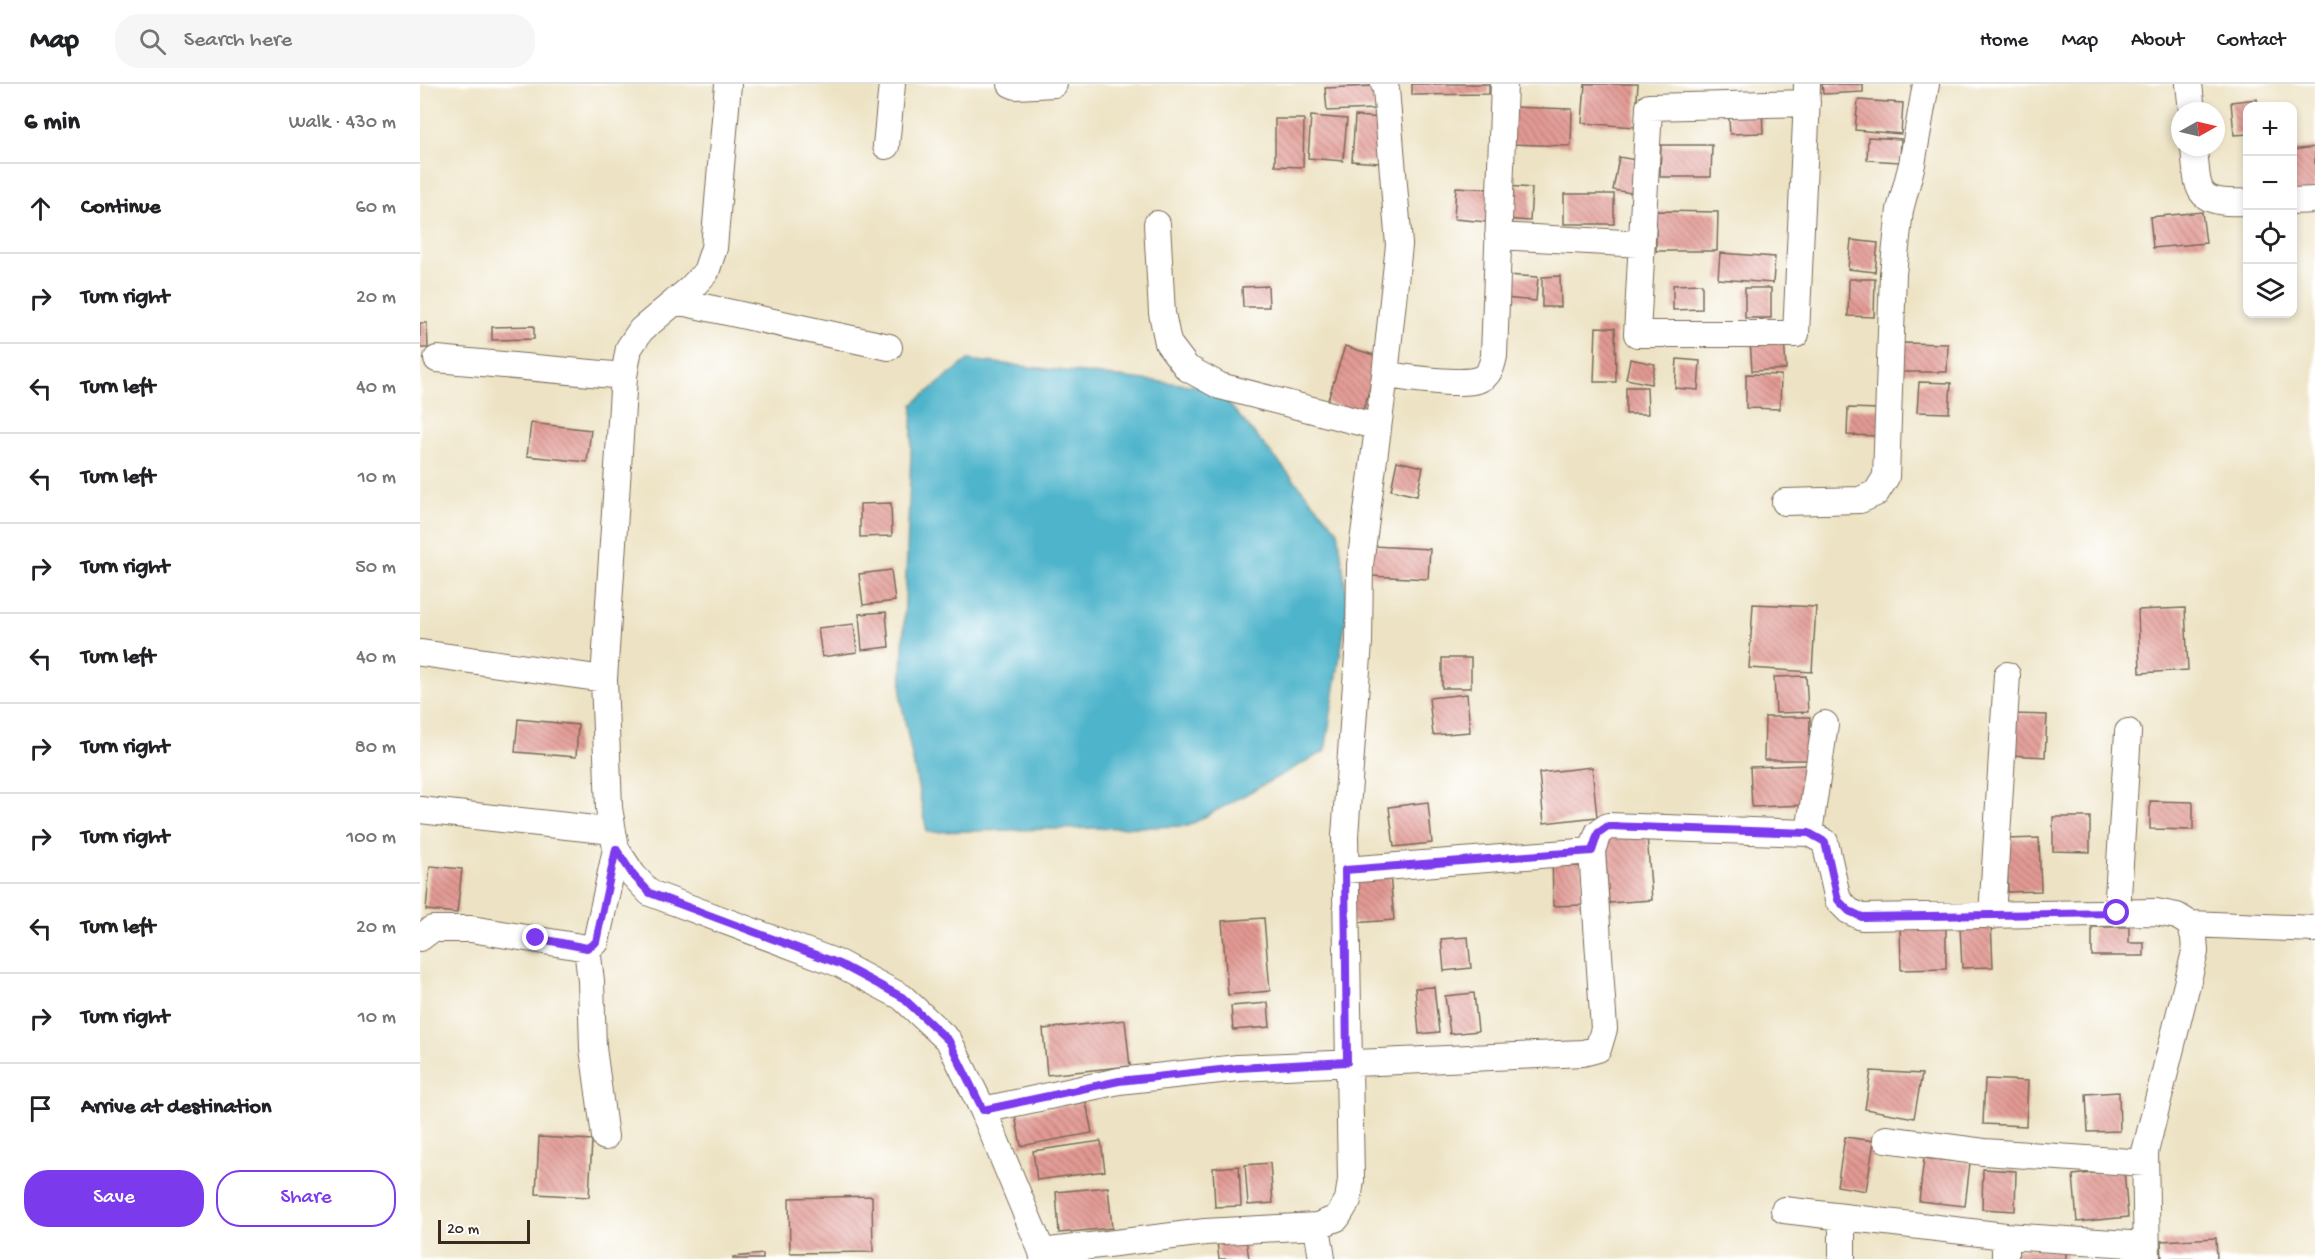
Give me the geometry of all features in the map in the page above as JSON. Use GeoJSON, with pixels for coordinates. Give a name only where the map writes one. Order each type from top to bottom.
{"type":"FeatureCollection","features":[{"type":"Feature","properties":{"kind":"street"},"geometry":{"type":"LineString","coordinates":[[420,938],[432,929],[471,928],[587,948],[596,942],[614,840],[609,808],[604,679],[624,376],[629,348],[641,330],[706,272],[714,248],[728,84]]}},
{"type":"Feature","properties":{"kind":"street"},"geometry":{"type":"LineString","coordinates":[[886,146],[892,84]]}},
{"type":"Feature","properties":{"kind":"street"},"geometry":{"type":"LineString","coordinates":[[1011,84],[1016,86],[1054,84]]}},
{"type":"Feature","properties":{"kind":"street"},"geometry":{"type":"LineString","coordinates":[[614,840],[633,875],[650,893],[840,964],[902,997],[949,1041],[983,1110],[1042,1255],[1205,1232],[1317,1226],[1337,1218],[1348,1200],[1351,1180],[1347,1062],[1345,836],[1359,642],[1360,565],[1385,375],[1399,245],[1384,84]]}},
{"type":"Feature","properties":{"kind":"street"},"geometry":{"type":"LineString","coordinates":[[1385,375],[1465,382],[1481,379],[1491,370],[1494,356],[1504,84]]}},
{"type":"Feature","properties":{"kind":"street"},"geometry":{"type":"LineString","coordinates":[[1785,502],[1860,500],[1876,493],[1886,477],[1894,263],[1900,210],[1912,164],[1926,84]]}},
{"type":"Feature","properties":{"kind":"street"},"geometry":{"type":"LineString","coordinates":[[2188,84],[2191,102]]}},
{"type":"Feature","properties":{"kind":"street"},"geometry":{"type":"LineString","coordinates":[[1807,93],[1796,334],[1637,334],[1642,244],[1649,107],[1807,93]]}},
{"type":"Feature","properties":{"kind":"street"},"geometry":{"type":"LineString","coordinates":[[2195,156],[2198,185],[2202,196],[2212,200],[2243,202]]}},
{"type":"Feature","properties":{"kind":"street"},"geometry":{"type":"LineString","coordinates":[[2297,201],[2315,200]]}},
{"type":"Feature","properties":{"kind":"street"},"geometry":{"type":"LineString","coordinates":[[1157,224],[1162,313],[1168,343],[1187,368],[1220,386],[1378,427]]}},
{"type":"Feature","properties":{"kind":"street"},"geometry":{"type":"LineString","coordinates":[[1498,236],[1642,244]]}},
{"type":"Feature","properties":{"kind":"street"},"geometry":{"type":"LineString","coordinates":[[676,301],[888,347]]}},
{"type":"Feature","properties":{"kind":"street"},"geometry":{"type":"LineString","coordinates":[[437,358],[624,376]]}},
{"type":"Feature","properties":{"kind":"street"},"geometry":{"type":"LineString","coordinates":[[421,653],[604,679]]}},
{"type":"Feature","properties":{"kind":"street"},"geometry":{"type":"LineString","coordinates":[[1992,916],[2007,675]]}},
{"type":"Feature","properties":{"kind":"street"},"geometry":{"type":"LineString","coordinates":[[1809,833],[1825,724]]}},
{"type":"Feature","properties":{"kind":"street"},"geometry":{"type":"LineString","coordinates":[[2117,913],[2128,732]]}},
{"type":"Feature","properties":{"kind":"street"},"geometry":{"type":"LineString","coordinates":[[420,810],[614,840]]}},
{"type":"Feature","properties":{"kind":"street"},"geometry":{"type":"LineString","coordinates":[[983,1110],[1119,1081],[1238,1068],[1583,1053],[1598,1049],[1604,1029],[1592,851],[1598,833],[1608,826],[1809,833],[1825,842],[1838,900],[1849,911],[1862,917],[2156,912],[2177,916],[2190,924],[2315,929]]}},
{"type":"Feature","properties":{"kind":"street"},"geometry":{"type":"LineString","coordinates":[[1345,870],[1592,851]]}},
{"type":"Feature","properties":{"kind":"street"},"geometry":{"type":"LineString","coordinates":[[1784,1210],[1842,1217],[2005,1247],[2146,1252],[2145,1152],[2195,952],[2190,924]]}},
{"type":"Feature","properties":{"kind":"street"},"geometry":{"type":"LineString","coordinates":[[587,948],[591,981],[593,1048],[605,1137]]}},
{"type":"Feature","properties":{"kind":"street"},"geometry":{"type":"LineString","coordinates":[[1886,1139],[1984,1152],[2145,1163]]}},
{"type":"Feature","properties":{"kind":"street"},"geometry":{"type":"LineString","coordinates":[[1842,1217],[1842,1259]]}},
{"type":"Feature","properties":{"kind":"street"},"geometry":{"type":"LineString","coordinates":[[1317,1226],[1322,1259]]}},
{"type":"Feature","properties":{"kind":"water"},"geometry":{"type":"Polygon","coordinates":[[[968,360],[1215,388],[1338,531],[1348,605],[1325,751],[1188,826],[927,832],[901,700],[913,404],[968,360]]]}},
{"type":"Feature","properties":{"kind":"building"},"geometry":{"type":"Polygon","coordinates":[[[1412,84],[1489,84],[1489,94],[1412,95],[1412,84]]]}},
{"type":"Feature","properties":{"kind":"building"},"geometry":{"type":"Polygon","coordinates":[[[1585,84],[1638,84],[1635,127],[1582,123],[1585,84]]]}},
{"type":"Feature","properties":{"kind":"building"},"geometry":{"type":"Polygon","coordinates":[[[1822,84],[1863,84],[1863,92],[1823,94],[1822,84]]]}},
{"type":"Feature","properties":{"kind":"building"},"geometry":{"type":"Polygon","coordinates":[[[1373,86],[1375,109],[1327,111],[1325,88],[1373,86]]]}},
{"type":"Feature","properties":{"kind":"building"},"geometry":{"type":"Polygon","coordinates":[[[2257,99],[2257,102],[2243,102],[2243,134],[2234,135],[2231,102],[2257,99]]]}},
{"type":"Feature","properties":{"kind":"building"},"geometry":{"type":"Polygon","coordinates":[[[1858,100],[1903,103],[1901,134],[1855,130],[1858,100]]]}},
{"type":"Feature","properties":{"kind":"building"},"geometry":{"type":"Polygon","coordinates":[[[1512,107],[1572,109],[1571,146],[1510,144],[1512,107]]]}},
{"type":"Feature","properties":{"kind":"building"},"geometry":{"type":"Polygon","coordinates":[[[1762,107],[1763,133],[1730,134],[1728,108],[1762,107]]]}},
{"type":"Feature","properties":{"kind":"building"},"geometry":{"type":"Polygon","coordinates":[[[1311,116],[1347,119],[1343,161],[1308,158],[1311,116]]]}},
{"type":"Feature","properties":{"kind":"building"},"geometry":{"type":"Polygon","coordinates":[[[1355,116],[1382,118],[1379,163],[1352,161],[1355,116]]]}},
{"type":"Feature","properties":{"kind":"building"},"geometry":{"type":"Polygon","coordinates":[[[1275,119],[1304,119],[1303,167],[1275,166],[1275,119]]]}},
{"type":"Feature","properties":{"kind":"building"},"geometry":{"type":"Polygon","coordinates":[[[1868,137],[1901,139],[1900,162],[1867,160],[1868,137]]]}},
{"type":"Feature","properties":{"kind":"building"},"geometry":{"type":"Polygon","coordinates":[[[1661,145],[1712,145],[1711,177],[1660,177],[1661,145]]]}},
{"type":"Feature","properties":{"kind":"building"},"geometry":{"type":"Polygon","coordinates":[[[2315,147],[2315,192],[2297,194],[2297,149],[2315,147]]]}},
{"type":"Feature","properties":{"kind":"building"},"geometry":{"type":"Polygon","coordinates":[[[1619,157],[1636,160],[1631,193],[1613,190],[1619,157]]]}},
{"type":"Feature","properties":{"kind":"building"},"geometry":{"type":"Polygon","coordinates":[[[1507,186],[1532,188],[1530,221],[1505,219],[1507,186]]]}},
{"type":"Feature","properties":{"kind":"building"},"geometry":{"type":"Polygon","coordinates":[[[1456,187],[1489,189],[1487,222],[1454,219],[1456,187]]]}},
{"type":"Feature","properties":{"kind":"building"},"geometry":{"type":"Polygon","coordinates":[[[1564,194],[1614,194],[1614,224],[1564,224],[1564,194]]]}},
{"type":"Feature","properties":{"kind":"building"},"geometry":{"type":"Polygon","coordinates":[[[1656,211],[1718,212],[1717,251],[1656,251],[1656,211]]]}},
{"type":"Feature","properties":{"kind":"building"},"geometry":{"type":"Polygon","coordinates":[[[2202,212],[2206,243],[2153,248],[2150,217],[2202,212]]]}},
{"type":"Feature","properties":{"kind":"building"},"geometry":{"type":"Polygon","coordinates":[[[1851,240],[1878,243],[1875,272],[1848,269],[1851,240]]]}},
{"type":"Feature","properties":{"kind":"building"},"geometry":{"type":"Polygon","coordinates":[[[1720,253],[1775,257],[1773,283],[1718,279],[1720,253]]]}},
{"type":"Feature","properties":{"kind":"building"},"geometry":{"type":"Polygon","coordinates":[[[1505,275],[1538,277],[1536,301],[1504,298],[1505,275]]]}},
{"type":"Feature","properties":{"kind":"building"},"geometry":{"type":"Polygon","coordinates":[[[1560,276],[1561,307],[1542,307],[1542,277],[1560,276]]]}},
{"type":"Feature","properties":{"kind":"building"},"geometry":{"type":"Polygon","coordinates":[[[1849,279],[1875,279],[1874,317],[1848,316],[1849,279]]]}},
{"type":"Feature","properties":{"kind":"building"},"geometry":{"type":"Polygon","coordinates":[[[1702,284],[1702,309],[1673,310],[1673,285],[1702,284]]]}},
{"type":"Feature","properties":{"kind":"building"},"geometry":{"type":"Polygon","coordinates":[[[1268,286],[1269,307],[1243,307],[1242,287],[1268,286]]]}},
{"type":"Feature","properties":{"kind":"building"},"geometry":{"type":"Polygon","coordinates":[[[1745,288],[1771,288],[1771,318],[1745,318],[1745,288]]]}},
{"type":"Feature","properties":{"kind":"building"},"geometry":{"type":"Polygon","coordinates":[[[420,323],[427,323],[428,348],[420,348],[420,323]]]}},
{"type":"Feature","properties":{"kind":"building"},"geometry":{"type":"Polygon","coordinates":[[[534,326],[534,339],[492,340],[492,327],[534,326]]]}},
{"type":"Feature","properties":{"kind":"building"},"geometry":{"type":"Polygon","coordinates":[[[1596,327],[1615,328],[1616,382],[1594,382],[1596,327]]]}},
{"type":"Feature","properties":{"kind":"building"},"geometry":{"type":"Polygon","coordinates":[[[1784,337],[1786,369],[1752,371],[1750,339],[1784,337]]]}},
{"type":"Feature","properties":{"kind":"building"},"geometry":{"type":"Polygon","coordinates":[[[1900,343],[1948,344],[1947,372],[1899,372],[1900,343]]]}},
{"type":"Feature","properties":{"kind":"building"},"geometry":{"type":"Polygon","coordinates":[[[1345,346],[1380,357],[1362,413],[1327,403],[1345,346]]]}},
{"type":"Feature","properties":{"kind":"building"},"geometry":{"type":"Polygon","coordinates":[[[1630,359],[1655,364],[1651,384],[1626,379],[1630,359]]]}},
{"type":"Feature","properties":{"kind":"building"},"geometry":{"type":"Polygon","coordinates":[[[1677,359],[1700,361],[1698,390],[1675,388],[1677,359]]]}},
{"type":"Feature","properties":{"kind":"building"},"geometry":{"type":"Polygon","coordinates":[[[1746,374],[1781,375],[1780,409],[1746,408],[1746,374]]]}},
{"type":"Feature","properties":{"kind":"building"},"geometry":{"type":"Polygon","coordinates":[[[1919,382],[1951,383],[1949,413],[1917,412],[1919,382]]]}},
{"type":"Feature","properties":{"kind":"building"},"geometry":{"type":"Polygon","coordinates":[[[1626,387],[1647,387],[1648,414],[1626,414],[1626,387]]]}},
{"type":"Feature","properties":{"kind":"building"},"geometry":{"type":"Polygon","coordinates":[[[1848,408],[1880,409],[1880,436],[1847,435],[1848,408]]]}},
{"type":"Feature","properties":{"kind":"building"},"geometry":{"type":"Polygon","coordinates":[[[531,423],[591,430],[587,462],[527,456],[531,423]]]}},
{"type":"Feature","properties":{"kind":"building"},"geometry":{"type":"Polygon","coordinates":[[[1397,461],[1423,467],[1417,496],[1391,490],[1397,461]]]}},
{"type":"Feature","properties":{"kind":"building"},"geometry":{"type":"Polygon","coordinates":[[[891,503],[892,536],[860,537],[860,504],[891,503]]]}},
{"type":"Feature","properties":{"kind":"building"},"geometry":{"type":"Polygon","coordinates":[[[1372,546],[1430,549],[1428,579],[1371,576],[1372,546]]]}},
{"type":"Feature","properties":{"kind":"building"},"geometry":{"type":"Polygon","coordinates":[[[891,570],[895,601],[863,605],[859,574],[891,570]]]}},
{"type":"Feature","properties":{"kind":"building"},"geometry":{"type":"Polygon","coordinates":[[[1753,604],[1816,607],[1812,672],[1749,668],[1753,604]]]}},
{"type":"Feature","properties":{"kind":"building"},"geometry":{"type":"Polygon","coordinates":[[[2185,608],[2188,670],[2140,673],[2138,610],[2185,608]]]}},
{"type":"Feature","properties":{"kind":"building"},"geometry":{"type":"Polygon","coordinates":[[[886,612],[889,647],[862,650],[859,614],[886,612]]]}},
{"type":"Feature","properties":{"kind":"building"},"geometry":{"type":"Polygon","coordinates":[[[854,624],[857,652],[822,657],[818,628],[854,624]]]}},
{"type":"Feature","properties":{"kind":"building"},"geometry":{"type":"Polygon","coordinates":[[[1442,658],[1471,658],[1471,688],[1442,688],[1442,658]]]}},
{"type":"Feature","properties":{"kind":"building"},"geometry":{"type":"Polygon","coordinates":[[[1806,676],[1808,712],[1776,713],[1774,677],[1806,676]]]}},
{"type":"Feature","properties":{"kind":"building"},"geometry":{"type":"Polygon","coordinates":[[[1467,694],[1470,732],[1433,735],[1429,698],[1467,694]]]}},
{"type":"Feature","properties":{"kind":"building"},"geometry":{"type":"Polygon","coordinates":[[[2012,714],[2047,715],[2045,757],[2010,755],[2012,714]]]}},
{"type":"Feature","properties":{"kind":"building"},"geometry":{"type":"Polygon","coordinates":[[[1765,717],[1810,717],[1809,760],[1764,760],[1765,717]]]}},
{"type":"Feature","properties":{"kind":"building"},"geometry":{"type":"Polygon","coordinates":[[[518,719],[578,725],[576,757],[515,752],[518,719]]]}},
{"type":"Feature","properties":{"kind":"building"},"geometry":{"type":"Polygon","coordinates":[[[1807,765],[1809,805],[1752,807],[1750,767],[1807,765]]]}},
{"type":"Feature","properties":{"kind":"building"},"geometry":{"type":"Polygon","coordinates":[[[1592,767],[1597,817],[1544,823],[1539,773],[1592,767]]]}},
{"type":"Feature","properties":{"kind":"building"},"geometry":{"type":"Polygon","coordinates":[[[2150,801],[2193,802],[2193,830],[2150,829],[2150,801]]]}},
{"type":"Feature","properties":{"kind":"building"},"geometry":{"type":"Polygon","coordinates":[[[1428,802],[1432,843],[1394,847],[1389,807],[1428,802]]]}},
{"type":"Feature","properties":{"kind":"building"},"geometry":{"type":"Polygon","coordinates":[[[2053,817],[2090,817],[2090,852],[2053,851],[2053,817]]]}},
{"type":"Feature","properties":{"kind":"building"},"geometry":{"type":"Polygon","coordinates":[[[1647,835],[1652,900],[1609,903],[1604,837],[1647,835]]]}},
{"type":"Feature","properties":{"kind":"building"},"geometry":{"type":"Polygon","coordinates":[[[2039,838],[2041,891],[2008,892],[2007,839],[2039,838]]]}},
{"type":"Feature","properties":{"kind":"building"},"geometry":{"type":"Polygon","coordinates":[[[1552,847],[1582,847],[1583,905],[1553,906],[1552,847]]]}},
{"type":"Feature","properties":{"kind":"building"},"geometry":{"type":"Polygon","coordinates":[[[430,866],[462,869],[457,913],[426,910],[430,866]]]}},
{"type":"Feature","properties":{"kind":"building"},"geometry":{"type":"Polygon","coordinates":[[[1390,874],[1394,920],[1352,923],[1348,878],[1390,874]]]}},
{"type":"Feature","properties":{"kind":"building"},"geometry":{"type":"Polygon","coordinates":[[[1264,918],[1270,991],[1228,995],[1222,921],[1264,918]]]}},
{"type":"Feature","properties":{"kind":"building"},"geometry":{"type":"Polygon","coordinates":[[[1946,920],[1946,969],[1901,970],[1900,921],[1946,920]]]}},
{"type":"Feature","properties":{"kind":"building"},"geometry":{"type":"Polygon","coordinates":[[[1991,924],[1993,967],[1962,968],[1960,926],[1991,924]]]}},
{"type":"Feature","properties":{"kind":"building"},"geometry":{"type":"Polygon","coordinates":[[[2092,927],[2129,927],[2129,943],[2144,943],[2144,956],[2092,956],[2092,927]]]}},
{"type":"Feature","properties":{"kind":"building"},"geometry":{"type":"Polygon","coordinates":[[[1468,937],[1471,968],[1444,971],[1441,939],[1468,937]]]}},
{"type":"Feature","properties":{"kind":"building"},"geometry":{"type":"Polygon","coordinates":[[[1434,987],[1439,1032],[1419,1034],[1415,988],[1434,987]]]}},
{"type":"Feature","properties":{"kind":"building"},"geometry":{"type":"Polygon","coordinates":[[[1474,993],[1478,1031],[1450,1034],[1445,996],[1474,993]]]}},
{"type":"Feature","properties":{"kind":"building"},"geometry":{"type":"Polygon","coordinates":[[[1268,1003],[1270,1027],[1233,1030],[1231,1006],[1268,1003]]]}},
{"type":"Feature","properties":{"kind":"building"},"geometry":{"type":"Polygon","coordinates":[[[1125,1020],[1130,1066],[1047,1075],[1043,1029],[1125,1020]]]}},
{"type":"Feature","properties":{"kind":"building"},"geometry":{"type":"Polygon","coordinates":[[[1871,1071],[1922,1074],[1914,1118],[1865,1109],[1871,1071]]]}},
{"type":"Feature","properties":{"kind":"building"},"geometry":{"type":"Polygon","coordinates":[[[1985,1079],[2028,1081],[2026,1126],[1983,1124],[1985,1079]]]}},
{"type":"Feature","properties":{"kind":"building"},"geometry":{"type":"Polygon","coordinates":[[[2119,1092],[2120,1131],[2088,1132],[2086,1094],[2119,1092]]]}},
{"type":"Feature","properties":{"kind":"building"},"geometry":{"type":"Polygon","coordinates":[[[1086,1102],[1092,1133],[1021,1146],[1015,1115],[1086,1102]]]}},
{"type":"Feature","properties":{"kind":"building"},"geometry":{"type":"Polygon","coordinates":[[[539,1137],[592,1140],[589,1197],[536,1194],[539,1137]]]}},
{"type":"Feature","properties":{"kind":"building"},"geometry":{"type":"Polygon","coordinates":[[[1845,1137],[1874,1141],[1866,1191],[1837,1186],[1845,1137]]]}},
{"type":"Feature","properties":{"kind":"building"},"geometry":{"type":"Polygon","coordinates":[[[1101,1141],[1105,1171],[1037,1180],[1033,1151],[1101,1141]]]}},
{"type":"Feature","properties":{"kind":"building"},"geometry":{"type":"Polygon","coordinates":[[[1924,1158],[1970,1163],[1965,1206],[1919,1201],[1924,1158]]]}},
{"type":"Feature","properties":{"kind":"building"},"geometry":{"type":"Polygon","coordinates":[[[1270,1163],[1273,1203],[1248,1205],[1245,1165],[1270,1163]]]}},
{"type":"Feature","properties":{"kind":"building"},"geometry":{"type":"Polygon","coordinates":[[[1239,1166],[1241,1206],[1215,1207],[1213,1168],[1239,1166]]]}},
{"type":"Feature","properties":{"kind":"building"},"geometry":{"type":"Polygon","coordinates":[[[1983,1169],[2016,1171],[2015,1211],[1982,1209],[1983,1169]]]}},
{"type":"Feature","properties":{"kind":"building"},"geometry":{"type":"Polygon","coordinates":[[[2124,1170],[2128,1217],[2077,1222],[2073,1175],[2124,1170]]]}},
{"type":"Feature","properties":{"kind":"building"},"geometry":{"type":"Polygon","coordinates":[[[1108,1187],[1112,1228],[1059,1233],[1056,1192],[1108,1187]]]}},
{"type":"Feature","properties":{"kind":"building"},"geometry":{"type":"Polygon","coordinates":[[[872,1196],[873,1252],[790,1253],[789,1198],[872,1196]]]}},
{"type":"Feature","properties":{"kind":"building"},"geometry":{"type":"Polygon","coordinates":[[[1246,1238],[1249,1259],[1219,1259],[1217,1242],[1246,1238]]]}},
{"type":"Feature","properties":{"kind":"building"},"geometry":{"type":"Polygon","coordinates":[[[2216,1238],[2217,1259],[2162,1259],[2161,1241],[2216,1238]]]}},
{"type":"Feature","properties":{"kind":"building"},"geometry":{"type":"Polygon","coordinates":[[[2015,1249],[2066,1249],[2066,1259],[2015,1259],[2015,1249]]]}},
{"type":"Feature","properties":{"kind":"building"},"geometry":{"type":"Polygon","coordinates":[[[763,1254],[763,1259],[733,1259],[733,1257],[763,1254]]]}},
{"type":"Feature","properties":{"kind":"route"},"geometry":{"type":"LineString","coordinates":[[536,938],[587,948],[596,942],[616,849],[633,875],[650,893],[840,964],[902,997],[949,1041],[983,1110],[1119,1081],[1238,1068],[1347,1062],[1345,870],[1592,851],[1598,833],[1608,826],[1809,833],[1825,842],[1838,900],[1849,911],[1862,917],[2117,913]]}}]}
